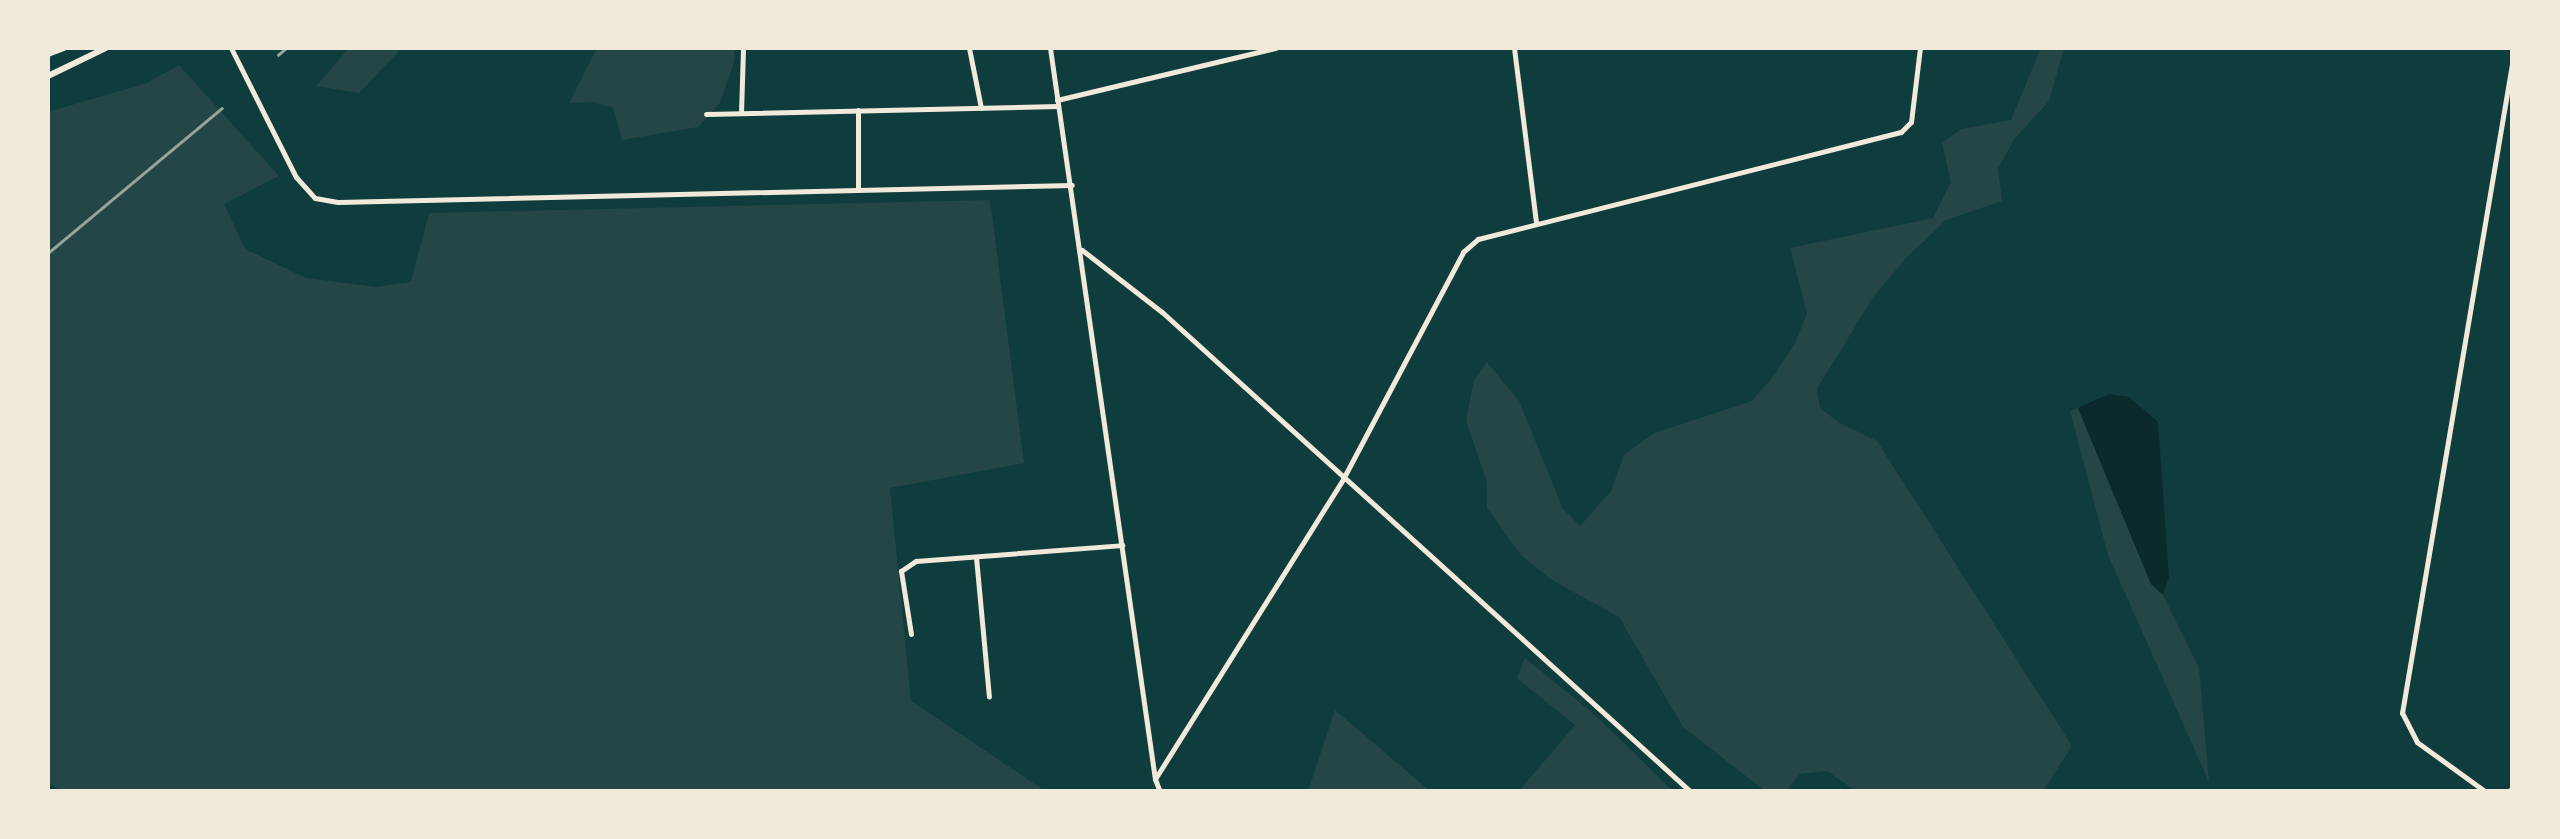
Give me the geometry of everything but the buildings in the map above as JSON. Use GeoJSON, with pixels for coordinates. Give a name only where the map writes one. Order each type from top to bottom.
{"type":"FeatureCollection","features":[{"type":"Feature","properties":{"kind":"main road"},"geometry":{"type":"LineString","coordinates":[[48,54],[64,48]]}},
{"type":"Feature","properties":{"kind":"main road"},"geometry":{"type":"LineString","coordinates":[[48,76],[106,48]]}},
{"type":"Feature","properties":{"kind":"street"},"geometry":{"type":"LineString","coordinates":[[231,48],[296,177],[314,198],[338,202],[1072,185]]}},
{"type":"Feature","properties":{"kind":"street"},"geometry":{"type":"LineString","coordinates":[[742,113],[743,48]]}},
{"type":"Feature","properties":{"kind":"street"},"geometry":{"type":"LineString","coordinates":[[969,48],[981,108]]}},
{"type":"Feature","properties":{"kind":"street"},"geometry":{"type":"LineString","coordinates":[[1050,48],[1155,780],[1160,792]]}},
{"type":"Feature","properties":{"kind":"street"},"geometry":{"type":"LineString","coordinates":[[706,114],[1058,103],[1276,48]]}},
{"type":"Feature","properties":{"kind":"street"},"geometry":{"type":"LineString","coordinates":[[1514,48],[1536,224]]}},
{"type":"Feature","properties":{"kind":"street"},"geometry":{"type":"LineString","coordinates":[[1155,780],[1344,479],[1463,252],[1478,239],[1902,132],[1911,122],[1920,48]]}},
{"type":"Feature","properties":{"kind":"street"},"geometry":{"type":"LineString","coordinates":[[2486,792],[2417,742],[2402,713],[2512,64]]}},
{"type":"Feature","properties":{"kind":"street"},"geometry":{"type":"LineString","coordinates":[[858,110],[858,190]]}},
{"type":"Feature","properties":{"kind":"street"},"geometry":{"type":"LineString","coordinates":[[1082,250],[1162,312],[1690,792]]}},
{"type":"Feature","properties":{"kind":"street"},"geometry":{"type":"LineString","coordinates":[[911,634],[900,572],[916,560],[1122,545]]}},
{"type":"Feature","properties":{"kind":"street"},"geometry":{"type":"LineString","coordinates":[[976,557],[989,696]]}},
{"type":"Feature","properties":{"kind":"shaded area"},"geometry":{"type":"Polygon","coordinates":[[[349,48],[402,48],[359,93],[316,86],[349,48]]]}},
{"type":"Feature","properties":{"kind":"shaded area"},"geometry":{"type":"Polygon","coordinates":[[[597,48],[734,48],[735,59],[720,103],[698,127],[622,140],[613,108],[594,102],[569,103],[597,48]]]}},
{"type":"Feature","properties":{"kind":"shaded area"},"geometry":{"type":"Polygon","coordinates":[[[2041,48],[2064,48],[2049,101],[2015,138],[1998,168],[2002,201],[1946,220],[1907,257],[1873,297],[1817,389],[1820,408],[1838,422],[1877,441],[2072,746],[2043,791],[1856,791],[1827,771],[1800,774],[1787,790],[1765,791],[1683,727],[1619,617],[1552,580],[1521,555],[1487,508],[1487,482],[1466,421],[1474,380],[1487,362],[1519,401],[1563,509],[1580,526],[1611,491],[1624,455],[1654,433],[1752,401],[1776,373],[1796,341],[1807,313],[1790,248],[1933,218],[1951,182],[1942,143],[1961,129],[2011,120],[2041,48]]]}},
{"type":"Feature","properties":{"kind":"shaded area"},"geometry":{"type":"Polygon","coordinates":[[[179,65],[279,176],[224,204],[245,249],[306,278],[376,287],[411,282],[429,213],[990,200],[1024,463],[890,488],[911,701],[1045,791],[64,792],[48,783],[48,112],[147,83],[179,65]]]}},
{"type":"Feature","properties":{"kind":"shaded area"},"geometry":{"type":"Polygon","coordinates":[[[2109,394],[2129,397],[2158,422],[2169,577],[2163,595],[2151,584],[2078,408],[2109,394]]]}},
{"type":"Feature","properties":{"kind":"shaded area"},"geometry":{"type":"Polygon","coordinates":[[[2078,408],[2151,584],[2163,595],[2199,668],[2209,782],[2108,555],[2070,411],[2078,408]]]}},
{"type":"Feature","properties":{"kind":"shaded area"},"geometry":{"type":"Polygon","coordinates":[[[1525,658],[1595,715],[1673,791],[1519,791],[1575,725],[1517,678],[1525,658]]]}},
{"type":"Feature","properties":{"kind":"shaded area"},"geometry":{"type":"Polygon","coordinates":[[[1335,710],[1430,791],[1308,791],[1335,710]]]}},
{"type":"Feature","properties":{"kind":"railway"},"geometry":{"type":"LineString","coordinates":[[278,55],[286,48]]}},
{"type":"Feature","properties":{"kind":"railway"},"geometry":{"type":"LineString","coordinates":[[48,253],[222,108]]}}]}
